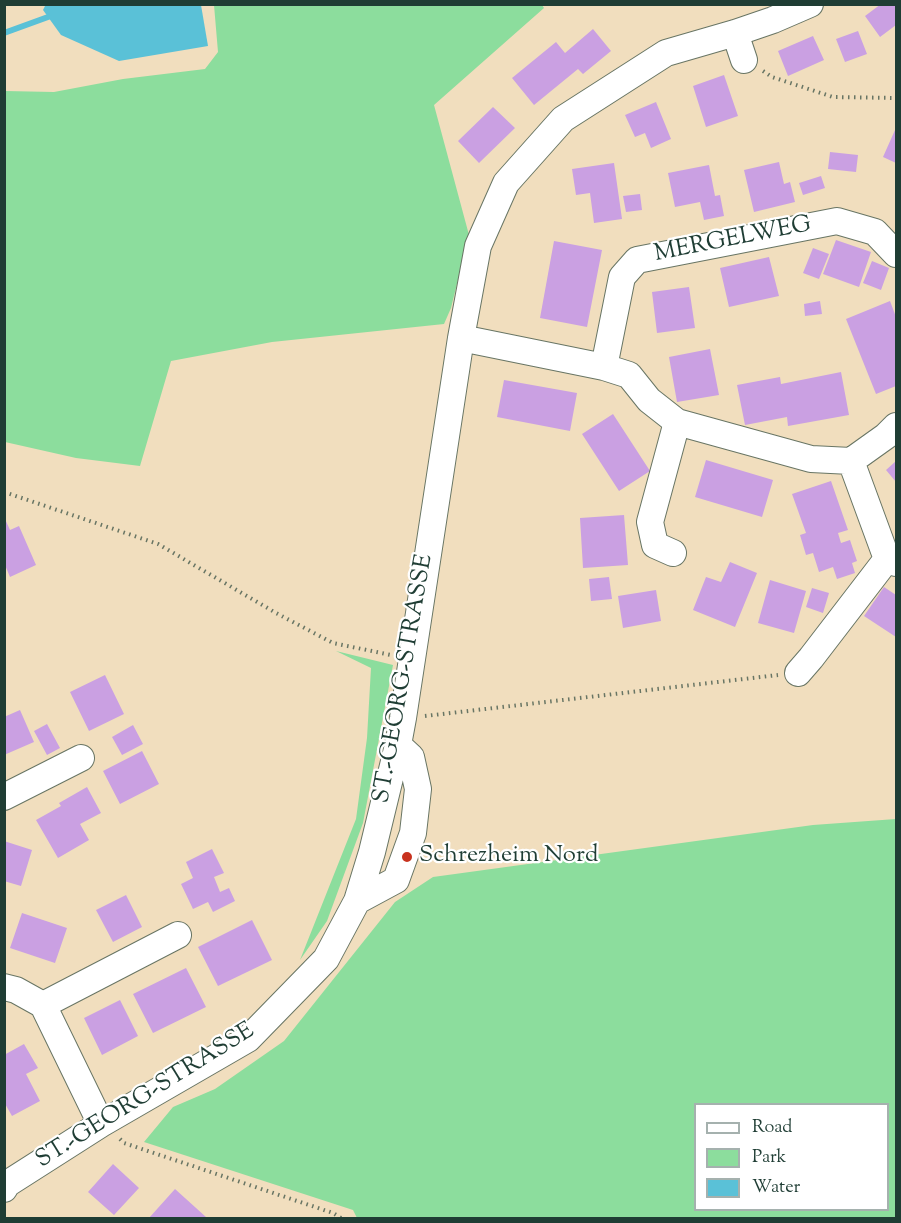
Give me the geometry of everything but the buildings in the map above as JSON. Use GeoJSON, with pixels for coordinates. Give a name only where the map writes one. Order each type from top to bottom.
{"type":"FeatureCollection","features":[{"type":"Feature","properties":{"kind":"street","name":"ST.-GEORG-STRASSE"},"geometry":{"type":"LineString","coordinates":[[4,1189],[7,1184],[101,1124],[248,1039],[326,959],[357,901],[372,852],[403,718],[461,338],[478,246],[506,183],[563,119],[666,52],[735,33],[810,4]]}},
{"type":"Feature","properties":{"kind":"street"},"geometry":{"type":"LineString","coordinates":[[735,33],[744,60]]}},
{"type":"Feature","properties":{"kind":"street","name":"MERGELWEG"},"geometry":{"type":"LineString","coordinates":[[604,367],[622,277],[637,260],[837,221],[875,232],[897,254]]}},
{"type":"Feature","properties":{"kind":"street"},"geometry":{"type":"LineString","coordinates":[[461,338],[604,367],[629,375],[649,400],[677,422],[811,459],[851,461],[897,426]]}},
{"type":"Feature","properties":{"kind":"street"},"geometry":{"type":"LineString","coordinates":[[672,553],[655,545],[650,522],[677,422]]}},
{"type":"Feature","properties":{"kind":"street"},"geometry":{"type":"LineString","coordinates":[[798,672],[892,561],[851,461]]}},
{"type":"Feature","properties":{"kind":"street"},"geometry":{"type":"LineString","coordinates":[[357,901],[396,880],[413,833],[418,789],[411,757],[398,745]]}},
{"type":"Feature","properties":{"kind":"street"},"geometry":{"type":"LineString","coordinates":[[4,797],[81,758]]}},
{"type":"Feature","properties":{"kind":"street"},"geometry":{"type":"LineString","coordinates":[[43,1005],[178,935]]}},
{"type":"Feature","properties":{"kind":"street"},"geometry":{"type":"LineString","coordinates":[[4,987],[16,990],[43,1005],[101,1124]]}},
{"type":"Feature","properties":{"kind":"path"},"geometry":{"type":"LineString","coordinates":[[744,60],[772,76],[833,97],[897,98]]}},
{"type":"Feature","properties":{"kind":"path"},"geometry":{"type":"LineString","coordinates":[[4,492],[158,544],[276,613],[333,643],[411,660]]}},
{"type":"Feature","properties":{"kind":"path"},"geometry":{"type":"LineString","coordinates":[[403,718],[798,672]]}},
{"type":"Feature","properties":{"kind":"path"},"geometry":{"type":"LineString","coordinates":[[101,1124],[124,1143],[333,1213],[341,1218]]}},
{"type":"Feature","properties":{"kind":"green space"},"geometry":{"type":"Polygon","coordinates":[[[214,5],[542,5],[544,8],[434,105],[469,235],[451,308],[444,324],[272,342],[171,361],[140,466],[76,458],[5,442],[5,91],[54,92],[123,79],[205,69],[218,52],[214,5]]]}},
{"type":"Feature","properties":{"kind":"green space"},"geometry":{"type":"Polygon","coordinates":[[[336,651],[393,665],[363,823],[327,921],[300,960],[356,819],[367,738],[371,668],[336,651]]]}},
{"type":"Feature","properties":{"kind":"green space"},"geometry":{"type":"Polygon","coordinates":[[[896,819],[896,1218],[357,1218],[353,1210],[144,1142],[173,1107],[215,1089],[284,1041],[395,902],[433,877],[813,825],[896,819]]]}},
{"type":"Feature","properties":{"kind":"water"},"geometry":{"type":"Polygon","coordinates":[[[46,4],[201,5],[208,46],[119,61],[61,35],[43,10],[46,4]]]}},
{"type":"Feature","properties":{"kind":"waterway"},"geometry":{"type":"LineString","coordinates":[[4,33],[48,17]]}},
{"type":"Feature","properties":{"kind":"place","name":"Schrezheim Nord"},"geometry":{"type":"Point","coordinates":[407,857]}}]}
